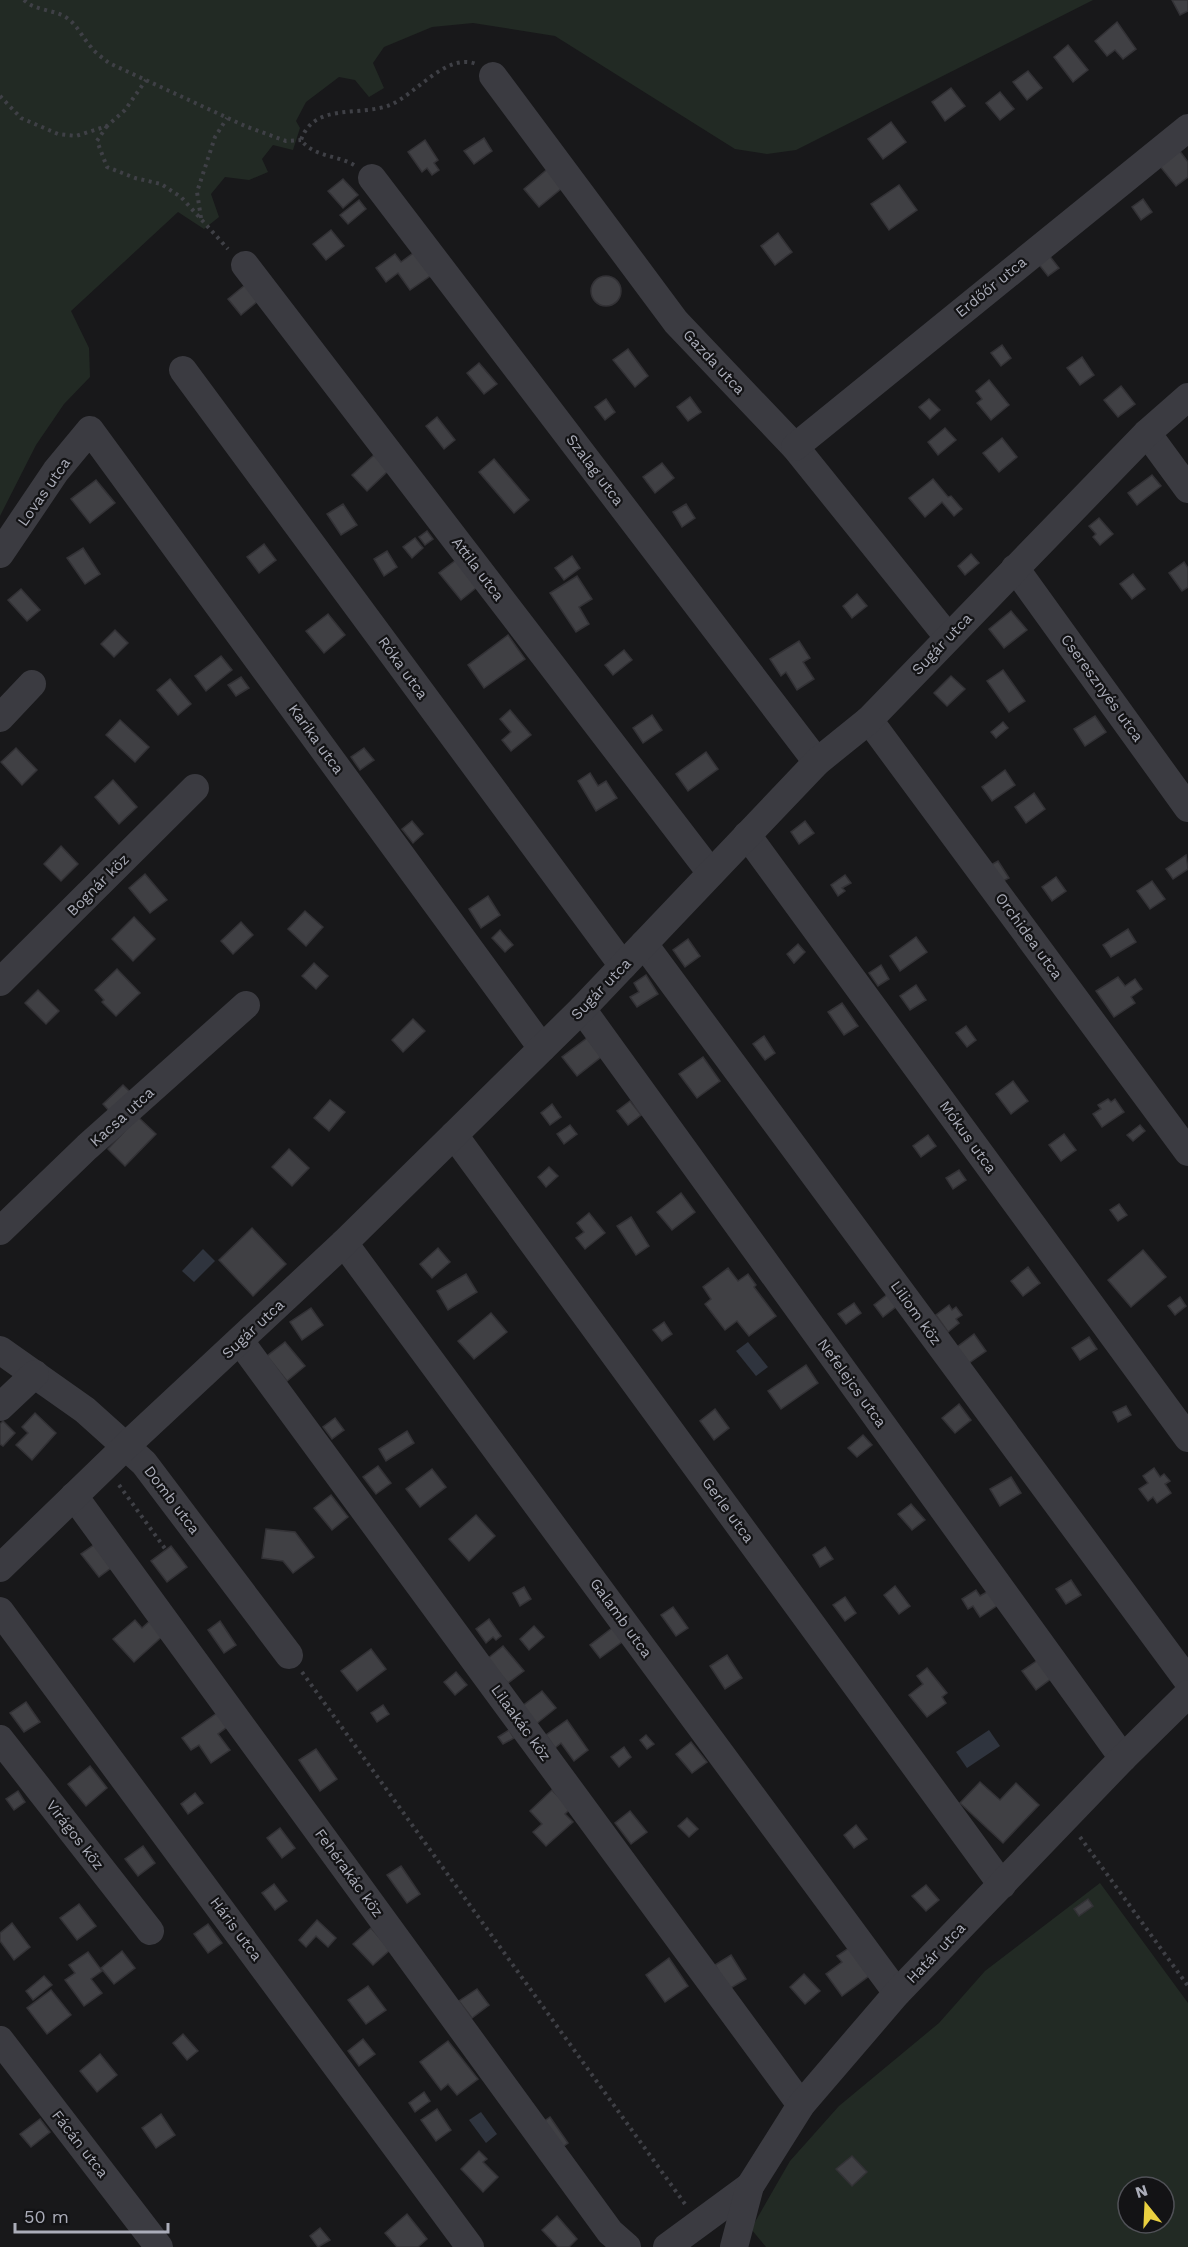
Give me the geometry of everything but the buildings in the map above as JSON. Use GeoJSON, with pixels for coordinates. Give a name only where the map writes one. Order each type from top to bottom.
{"type":"FeatureCollection","features":[{"type":"Feature","properties":{"kind":"street","name":"Gazda utca"},"geometry":{"type":"LineString","coordinates":[[493,76],[676,322],[795,447],[948,637]]}},
{"type":"Feature","properties":{"kind":"street","name":"Erdőőr utca"},"geometry":{"type":"LineString","coordinates":[[795,447],[1188,128]]}},
{"type":"Feature","properties":{"kind":"street","name":"Szalag utca"},"geometry":{"type":"LineString","coordinates":[[372,177],[817,762]]}},
{"type":"Feature","properties":{"kind":"street","name":"Attila utca"},"geometry":{"type":"LineString","coordinates":[[246,265],[711,873]]}},
{"type":"Feature","properties":{"kind":"street","name":"Róka utca"},"geometry":{"type":"LineString","coordinates":[[183,370],[623,966]]}},
{"type":"Feature","properties":{"kind":"street","name":"Sugár utca"},"geometry":{"type":"LineString","coordinates":[[0,1568],[125,1447],[344,1243],[454,1135],[623,966],[817,762],[869,720],[1147,433],[1188,397]]}},
{"type":"Feature","properties":{"kind":"street","name":"Lovas utca"},"geometry":{"type":"LineString","coordinates":[[0,554],[56,471],[90,430]]}},
{"type":"Feature","properties":{"kind":"street","name":"Karika utca"},"geometry":{"type":"LineString","coordinates":[[90,430],[542,1048]]}},
{"type":"Feature","properties":{"kind":"street"},"geometry":{"type":"LineString","coordinates":[[1147,433],[1188,489]]}},
{"type":"Feature","properties":{"kind":"street","name":"Cseresznyés utca"},"geometry":{"type":"LineString","coordinates":[[1015,568],[1188,808]]}},
{"type":"Feature","properties":{"kind":"street"},"geometry":{"type":"LineString","coordinates":[[0,718],[32,684]]}},
{"type":"Feature","properties":{"kind":"street","name":"Orchidea utca"},"geometry":{"type":"LineString","coordinates":[[869,720],[1188,1152]]}},
{"type":"Feature","properties":{"kind":"street","name":"Bognár köz"},"geometry":{"type":"LineString","coordinates":[[0,982],[195,788]]}},
{"type":"Feature","properties":{"kind":"street","name":"Mókus utca"},"geometry":{"type":"LineString","coordinates":[[747,835],[1188,1438]]}},
{"type":"Feature","properties":{"kind":"street","name":"Liliom köz"},"geometry":{"type":"LineString","coordinates":[[644,944],[1186,1696]]}},
{"type":"Feature","properties":{"kind":"street","name":"Kacsa utca"},"geometry":{"type":"LineString","coordinates":[[0,1231],[87,1147],[246,1005]]}},
{"type":"Feature","properties":{"kind":"street","name":"Nefelejcs utca"},"geometry":{"type":"LineString","coordinates":[[582,1008],[1123,1758]]}},
{"type":"Feature","properties":{"kind":"street","name":"Gerle utca"},"geometry":{"type":"LineString","coordinates":[[454,1135],[1002,1885]]}},
{"type":"Feature","properties":{"kind":"street","name":"Galamb utca"},"geometry":{"type":"LineString","coordinates":[[344,1243],[897,1993]]}},
{"type":"Feature","properties":{"kind":"street","name":"Lilaakác köz"},"geometry":{"type":"LineString","coordinates":[[240,1341],[801,2105]]}},
{"type":"Feature","properties":{"kind":"street","name":"Domb utca"},"geometry":{"type":"LineString","coordinates":[[0,1350],[85,1410],[144,1463],[289,1655]]}},
{"type":"Feature","properties":{"kind":"street"},"geometry":{"type":"LineString","coordinates":[[0,1407],[35,1374]]}},
{"type":"Feature","properties":{"kind":"street","name":"Fehérakác köz"},"geometry":{"type":"LineString","coordinates":[[74,1496],[610,2232],[627,2247]]}},
{"type":"Feature","properties":{"kind":"street","name":"Háris utca"},"geometry":{"type":"LineString","coordinates":[[0,1611],[470,2247]]}},
{"type":"Feature","properties":{"kind":"street","name":"Határ utca"},"geometry":{"type":"LineString","coordinates":[[734,2247],[750,2186],[801,2105],[897,1993],[1123,1758],[1186,1696]]}},
{"type":"Feature","properties":{"kind":"street","name":"Virágos köz"},"geometry":{"type":"LineString","coordinates":[[0,1739],[150,1931]]}},
{"type":"Feature","properties":{"kind":"street","name":"Fácán utca"},"geometry":{"type":"LineString","coordinates":[[0,2040],[159,2247]]}},
{"type":"Feature","properties":{"kind":"street"},"geometry":{"type":"LineString","coordinates":[[667,2247],[750,2186]]}},
{"type":"Feature","properties":{"kind":"path"},"geometry":{"type":"LineString","coordinates":[[24,0],[29,5],[52,11],[66,18],[77,27],[92,49],[109,63],[227,118],[286,141],[300,140]]}},
{"type":"Feature","properties":{"kind":"path"},"geometry":{"type":"LineString","coordinates":[[300,140],[304,129],[319,118],[329,114],[390,105],[414,91],[433,74],[450,65],[471,62],[484,67],[493,76]]}},
{"type":"Feature","properties":{"kind":"path"},"geometry":{"type":"LineString","coordinates":[[146,80],[125,110],[107,126],[97,141],[107,167],[135,178],[161,184],[181,197],[232,254],[246,265]]}},
{"type":"Feature","properties":{"kind":"path"},"geometry":{"type":"LineString","coordinates":[[0,96],[21,118],[58,134],[76,136],[107,126]]}},
{"type":"Feature","properties":{"kind":"path"},"geometry":{"type":"LineString","coordinates":[[202,219],[197,192],[215,137],[227,118]]}},
{"type":"Feature","properties":{"kind":"path"},"geometry":{"type":"LineString","coordinates":[[300,140],[307,148],[352,163],[372,177]]}},
{"type":"Feature","properties":{"kind":"path"},"geometry":{"type":"LineString","coordinates":[[114,1489],[119,1485],[166,1550]]}},
{"type":"Feature","properties":{"kind":"path"},"geometry":{"type":"LineString","coordinates":[[289,1655],[699,2224]]}},
{"type":"Feature","properties":{"kind":"path"},"geometry":{"type":"LineString","coordinates":[[1066,1817],[1188,1986]]}},
{"type":"Feature","properties":{"kind":"shaded area"},"geometry":{"type":"Polygon","coordinates":[[[0,0],[1093,0],[796,150],[767,154],[735,149],[555,36],[473,23],[432,27],[384,47],[373,63],[384,88],[369,97],[355,80],[339,77],[306,102],[296,121],[300,128],[293,150],[273,145],[262,159],[268,172],[249,180],[225,177],[211,194],[219,217],[204,229],[178,212],[71,311],[89,348],[90,377],[64,404],[36,445],[0,516],[0,0]]]}},
{"type":"Feature","properties":{"kind":"shaded area"},"geometry":{"type":"Polygon","coordinates":[[[203,1249],[215,1261],[194,1282],[182,1271],[203,1249]]]}},
{"type":"Feature","properties":{"kind":"shaded area"},"geometry":{"type":"Polygon","coordinates":[[[748,1342],[768,1367],[756,1376],[736,1351],[748,1342]]]}},
{"type":"Feature","properties":{"kind":"shaded area"},"geometry":{"type":"Polygon","coordinates":[[[989,1730],[1000,1746],[967,1768],[956,1752],[989,1730]]]}},
{"type":"Feature","properties":{"kind":"shaded area"},"geometry":{"type":"Polygon","coordinates":[[[1100,1883],[1188,2003],[1188,2247],[766,2247],[751,2229],[790,2161],[839,2106],[939,2023],[985,1971],[1100,1883]]]}},
{"type":"Feature","properties":{"kind":"shaded area"},"geometry":{"type":"Polygon","coordinates":[[[481,2112],[497,2134],[486,2143],[469,2120],[481,2112]]]}}]}
